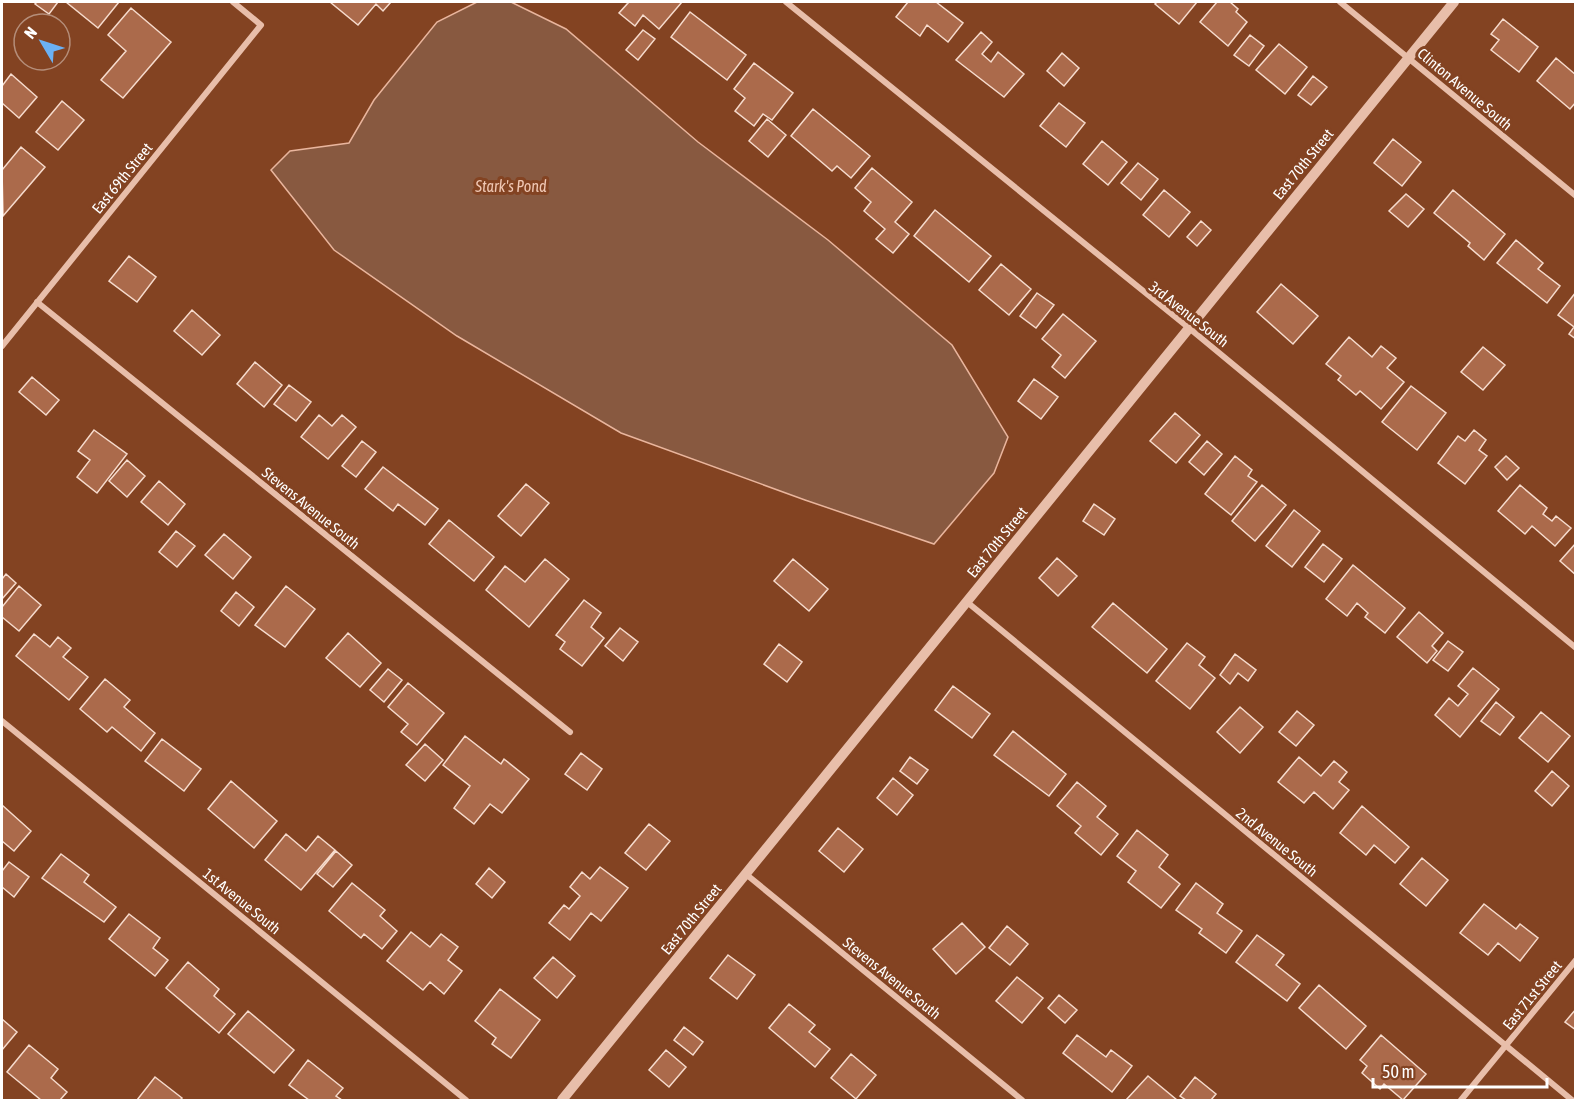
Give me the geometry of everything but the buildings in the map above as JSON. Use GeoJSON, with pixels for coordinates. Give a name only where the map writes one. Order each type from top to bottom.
{"type":"FeatureCollection","features":[{"type":"Feature","properties":{"kind":"street","name":"East 69th Street"},"geometry":{"type":"LineString","coordinates":[[2,346],[261,25],[233,2]]}},
{"type":"Feature","properties":{"kind":"street","name":"3rd Avenue South"},"geometry":{"type":"LineString","coordinates":[[786,2],[1189,328],[1575,648]]}},
{"type":"Feature","properties":{"kind":"street","name":"Clinton Avenue South"},"geometry":{"type":"LineString","coordinates":[[1340,2],[1575,196]]}},
{"type":"Feature","properties":{"kind":"street","name":"East 70th Street"},"geometry":{"type":"LineString","coordinates":[[562,1101],[1454,2]]}},
{"type":"Feature","properties":{"kind":"street","name":"Stevens Avenue South"},"geometry":{"type":"LineString","coordinates":[[37,302],[570,732]]}},
{"type":"Feature","properties":{"kind":"street","name":"2nd Avenue South"},"geometry":{"type":"LineString","coordinates":[[967,602],[1572,1101]]}},
{"type":"Feature","properties":{"kind":"street","name":"1st Avenue South"},"geometry":{"type":"LineString","coordinates":[[2,721],[466,1101]]}},
{"type":"Feature","properties":{"kind":"street","name":"Stevens Avenue South"},"geometry":{"type":"LineString","coordinates":[[747,875],[1022,1101]]}},
{"type":"Feature","properties":{"kind":"street","name":"East 71st Street"},"geometry":{"type":"LineString","coordinates":[[1461,1101],[1575,960]]}},
{"type":"Feature","properties":{"kind":"water","name":"Stark's Pond"},"geometry":{"type":"Polygon","coordinates":[[[477,2],[511,2],[566,29],[698,142],[828,240],[952,345],[1008,437],[994,473],[934,544],[621,433],[457,336],[334,250],[271,170],[290,151],[349,143],[374,100],[437,22],[477,2]]]}}]}
